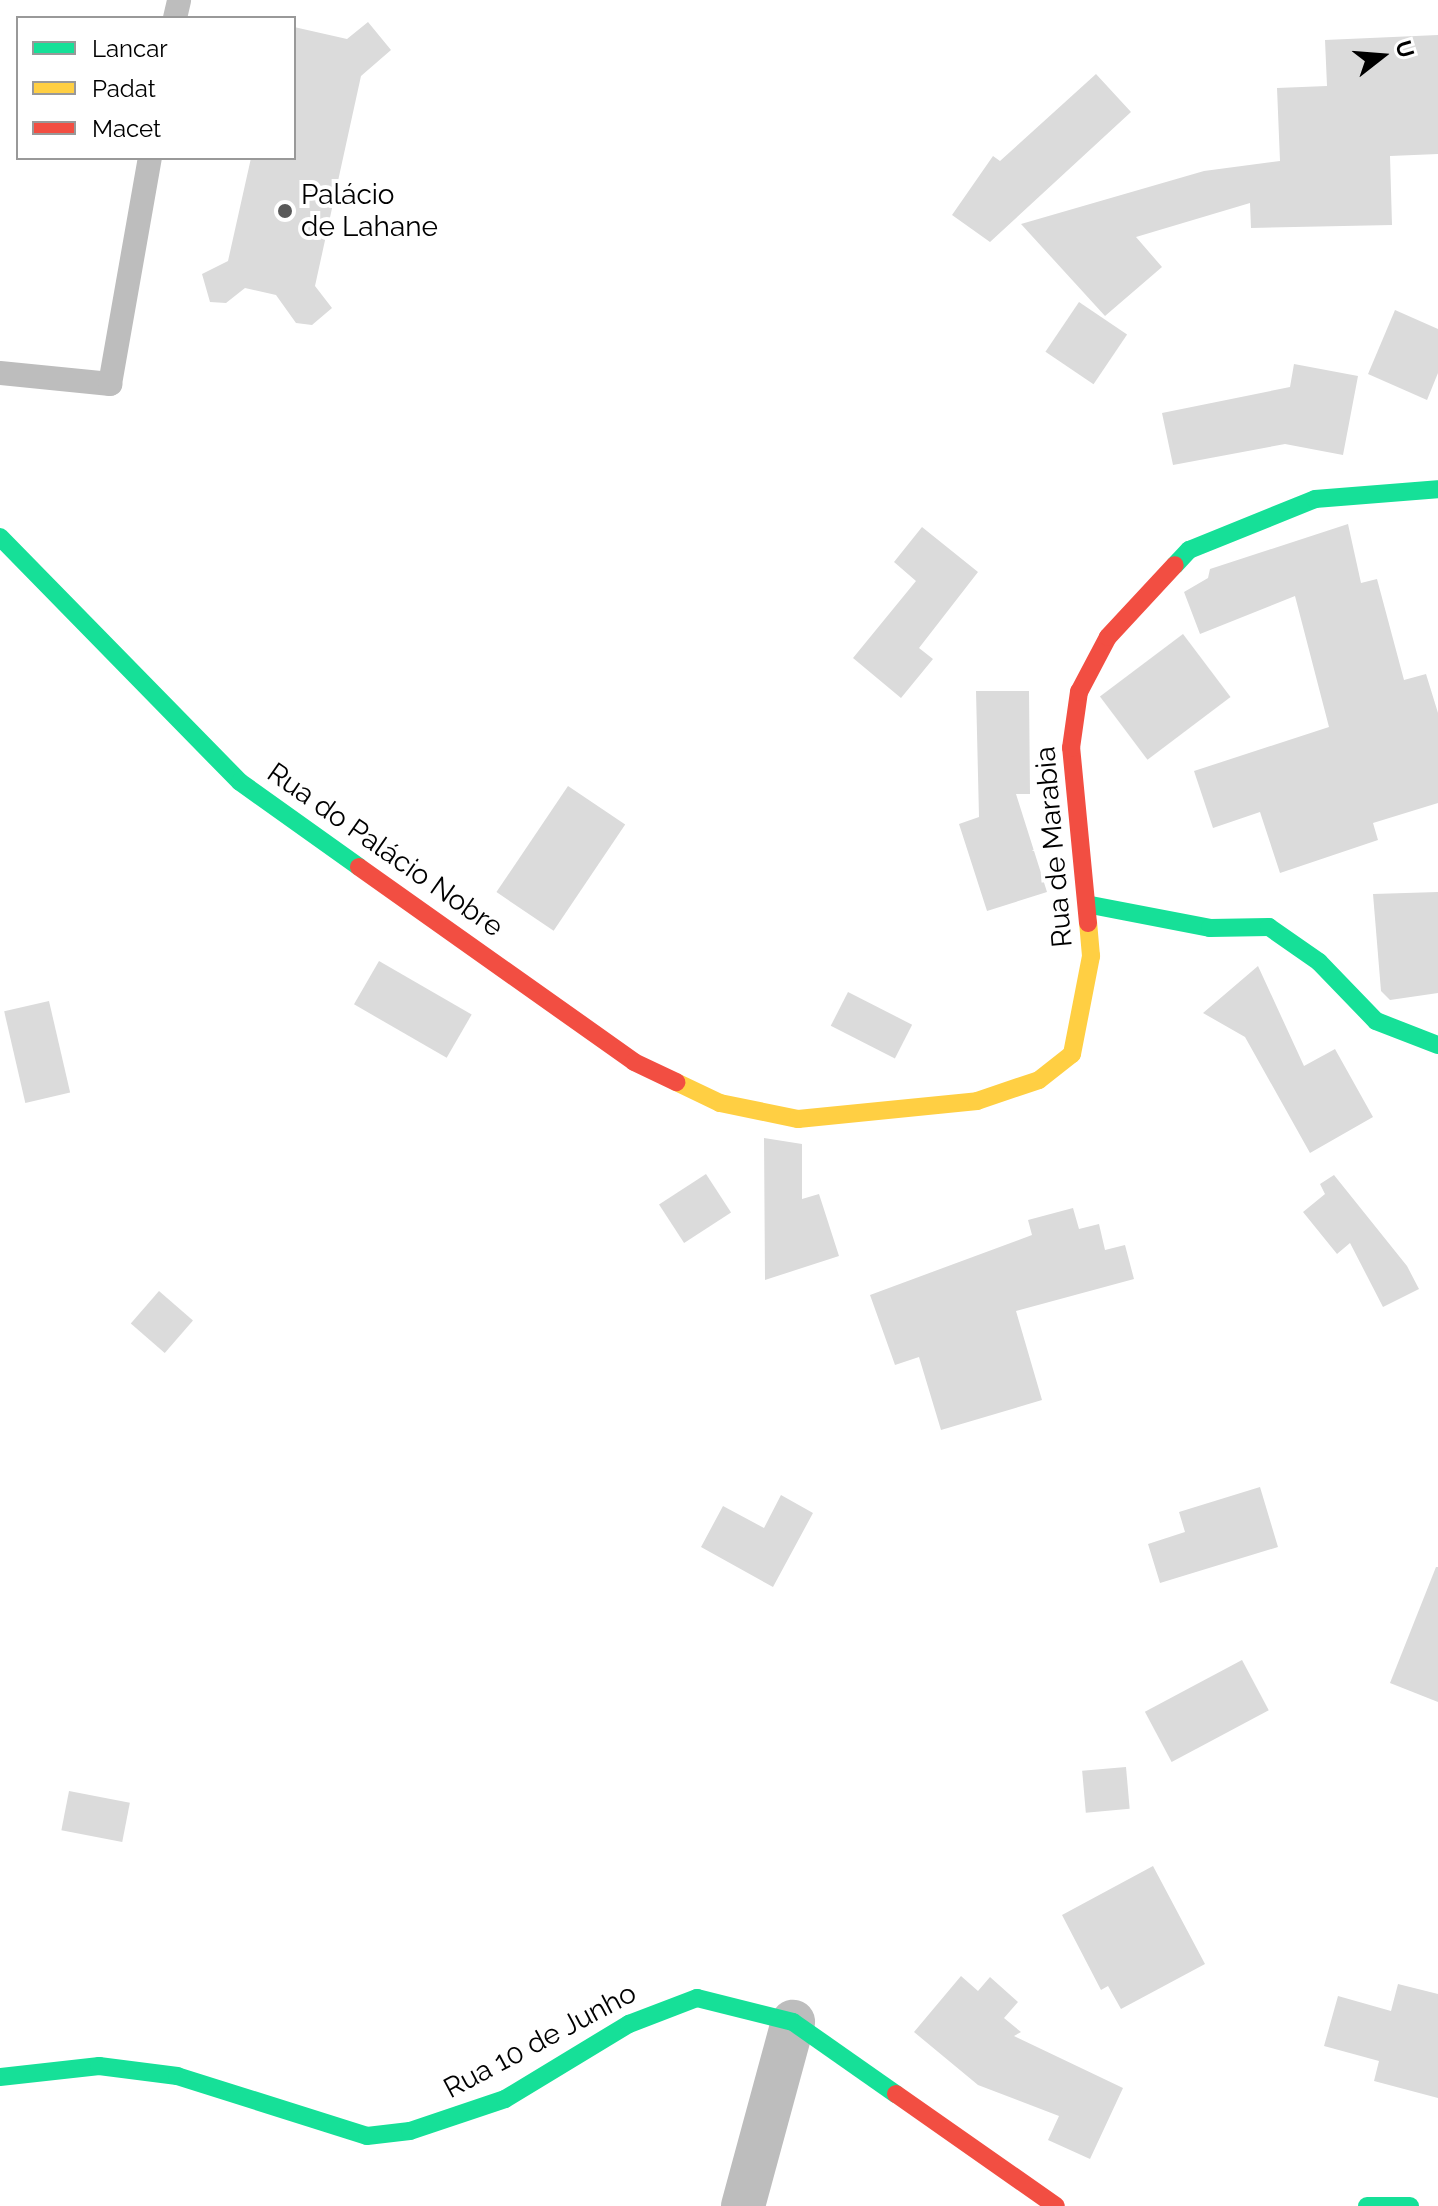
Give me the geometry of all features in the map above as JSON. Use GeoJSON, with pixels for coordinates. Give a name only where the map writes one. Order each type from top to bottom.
{"type":"FeatureCollection","features":[{"type":"Feature","properties":{"kind":"main road","name":"Rua de Marabia"},"geometry":{"type":"LineString","coordinates":[[798,1119],[977,1101],[1039,1080],[1072,1054],[1088,999],[1091,905],[1071,748],[1079,692],[1132,603],[1189,550],[1315,499],[1438,489]]}},
{"type":"Feature","properties":{"kind":"main road","name":"Rua do Palácio Nobre"},"geometry":{"type":"LineString","coordinates":[[0,537],[240,782],[634,1062],[720,1103],[798,1119]]}},
{"type":"Feature","properties":{"kind":"main road"},"geometry":{"type":"LineString","coordinates":[[1091,905],[1210,928],[1269,927],[1319,962],[1376,1021],[1415,1042],[1438,1045]]}},
{"type":"Feature","properties":{"kind":"main road","name":"Rua 10 de Junho"},"geometry":{"type":"LineString","coordinates":[[0,2077],[99,2066],[177,2076],[367,2136],[451,2123],[629,2024],[697,1998],[793,2022],[1056,2206]]}},
{"type":"Feature","properties":{"kind":"main road"},"geometry":{"type":"LineString","coordinates":[[1367,2206],[1410,2206]]}},
{"type":"Feature","properties":{"kind":"street"},"geometry":{"type":"LineString","coordinates":[[743,2206],[793,2022]]}},
{"type":"Feature","properties":{"kind":"lane"},"geometry":{"type":"LineString","coordinates":[[0,373],[110,384],[150,160]]}},
{"type":"Feature","properties":{"kind":"building","name":"Palácio de Lahane"},"geometry":{"type":"Polygon","coordinates":[[[368,22],[391,50],[361,76],[315,286],[332,308],[312,325],[296,323],[276,295],[245,288],[226,303],[210,302],[202,274],[228,261],[251,160],[296,160],[296,27],[347,39],[368,22]]]}},
{"type":"Feature","properties":{"kind":"building"},"geometry":{"type":"Polygon","coordinates":[[[1438,35],[1438,154],[1390,156],[1392,225],[1251,228],[1250,203],[1136,237],[1162,267],[1105,316],[1021,224],[1204,171],[1280,161],[1277,88],[1327,86],[1325,40],[1438,35]]]}},
{"type":"Feature","properties":{"kind":"building"},"geometry":{"type":"Polygon","coordinates":[[[1096,74],[1131,112],[990,242],[952,215],[993,156],[1000,161],[1096,74]]]}},
{"type":"Feature","properties":{"kind":"building"},"geometry":{"type":"Polygon","coordinates":[[[1079,302],[1127,334],[1094,384],[1045,352],[1079,302]]]}},
{"type":"Feature","properties":{"kind":"building"},"geometry":{"type":"Polygon","coordinates":[[[1395,310],[1438,329],[1438,373],[1427,400],[1368,374],[1395,310]]]}},
{"type":"Feature","properties":{"kind":"building"},"geometry":{"type":"Polygon","coordinates":[[[1294,364],[1358,376],[1343,455],[1285,444],[1173,465],[1162,413],[1290,387],[1294,364]]]}},
{"type":"Feature","properties":{"kind":"building"},"geometry":{"type":"Polygon","coordinates":[[[1348,524],[1361,583],[1377,579],[1404,680],[1426,674],[1438,713],[1438,803],[1373,823],[1378,840],[1280,873],[1260,812],[1213,828],[1194,771],[1329,727],[1295,596],[1200,634],[1184,592],[1208,578],[1210,569],[1348,524]]]}},
{"type":"Feature","properties":{"kind":"building"},"geometry":{"type":"Polygon","coordinates":[[[922,527],[978,572],[919,648],[933,659],[901,698],[853,658],[916,581],[894,562],[922,527]]]}},
{"type":"Feature","properties":{"kind":"building"},"geometry":{"type":"Polygon","coordinates":[[[1183,634],[1231,697],[1147,760],[1100,697],[1183,634]]]}},
{"type":"Feature","properties":{"kind":"building"},"geometry":{"type":"Polygon","coordinates":[[[976,691],[1029,691],[1030,794],[1016,794],[1047,892],[987,911],[959,824],[979,817],[976,691]]]}},
{"type":"Feature","properties":{"kind":"building"},"geometry":{"type":"Polygon","coordinates":[[[568,786],[625,825],[554,931],[496,892],[568,786]]]}},
{"type":"Feature","properties":{"kind":"building"},"geometry":{"type":"Polygon","coordinates":[[[1438,892],[1438,993],[1390,1000],[1381,991],[1373,894],[1438,892]]]}},
{"type":"Feature","properties":{"kind":"building"},"geometry":{"type":"Polygon","coordinates":[[[379,961],[472,1014],[447,1058],[354,1004],[379,961]]]}},
{"type":"Feature","properties":{"kind":"building"},"geometry":{"type":"Polygon","coordinates":[[[1258,966],[1304,1066],[1335,1049],[1373,1117],[1310,1153],[1245,1037],[1203,1013],[1258,966]]]}},
{"type":"Feature","properties":{"kind":"building"},"geometry":{"type":"Polygon","coordinates":[[[848,992],[912,1025],[895,1059],[831,1026],[848,992]]]}},
{"type":"Feature","properties":{"kind":"building"},"geometry":{"type":"Polygon","coordinates":[[[49,1001],[70,1093],[25,1103],[4,1011],[49,1001]]]}},
{"type":"Feature","properties":{"kind":"building"},"geometry":{"type":"Polygon","coordinates":[[[764,1138],[802,1144],[802,1199],[819,1194],[839,1256],[765,1280],[764,1138]]]}},
{"type":"Feature","properties":{"kind":"building"},"geometry":{"type":"Polygon","coordinates":[[[706,1174],[731,1213],[684,1243],[659,1204],[706,1174]]]}},
{"type":"Feature","properties":{"kind":"building"},"geometry":{"type":"Polygon","coordinates":[[[1334,1175],[1407,1266],[1419,1289],[1383,1307],[1350,1243],[1337,1254],[1303,1212],[1325,1194],[1320,1184],[1334,1175]]]}},
{"type":"Feature","properties":{"kind":"building"},"geometry":{"type":"Polygon","coordinates":[[[1073,1208],[1079,1229],[1099,1224],[1105,1250],[1125,1245],[1134,1279],[1016,1311],[1042,1400],[941,1430],[919,1357],[895,1365],[870,1295],[1032,1235],[1028,1220],[1073,1208]]]}},
{"type":"Feature","properties":{"kind":"building"},"geometry":{"type":"Polygon","coordinates":[[[159,1291],[193,1321],[165,1353],[131,1323],[159,1291]]]}},
{"type":"Feature","properties":{"kind":"building"},"geometry":{"type":"Polygon","coordinates":[[[1260,1487],[1278,1547],[1160,1583],[1148,1544],[1185,1532],[1179,1512],[1260,1487]]]}},
{"type":"Feature","properties":{"kind":"building"},"geometry":{"type":"Polygon","coordinates":[[[781,1495],[813,1513],[773,1587],[701,1547],[723,1506],[764,1528],[781,1495]]]}},
{"type":"Feature","properties":{"kind":"building"},"geometry":{"type":"Polygon","coordinates":[[[1438,1567],[1438,1702],[1390,1683],[1438,1567]]]}},
{"type":"Feature","properties":{"kind":"building"},"geometry":{"type":"Polygon","coordinates":[[[1242,1660],[1269,1710],[1172,1762],[1145,1712],[1242,1660]]]}},
{"type":"Feature","properties":{"kind":"building"},"geometry":{"type":"Polygon","coordinates":[[[1126,1767],[1130,1809],[1086,1813],[1082,1771],[1126,1767]]]}},
{"type":"Feature","properties":{"kind":"building"},"geometry":{"type":"Polygon","coordinates":[[[69,1791],[130,1803],[122,1842],[61,1830],[69,1791]]]}},
{"type":"Feature","properties":{"kind":"building"},"geometry":{"type":"Polygon","coordinates":[[[1153,1866],[1205,1964],[1121,2009],[1108,1986],[1101,1990],[1062,1915],[1153,1866]]]}},
{"type":"Feature","properties":{"kind":"building"},"geometry":{"type":"Polygon","coordinates":[[[961,1976],[978,1991],[990,1977],[1018,2002],[1004,2018],[1021,2032],[1014,2036],[1123,2088],[1090,2159],[1048,2140],[1059,2116],[978,2085],[914,2032],[961,1976]]]}},
{"type":"Feature","properties":{"kind":"building"},"geometry":{"type":"Polygon","coordinates":[[[1398,1984],[1438,1994],[1438,2098],[1374,2081],[1379,2061],[1324,2046],[1338,1996],[1391,2011],[1398,1984]]]}},
{"type":"Feature","properties":{"kind":"traffic: fast"},"geometry":{"type":"LineString","coordinates":[[1175,565],[1189,550],[1315,499],[1438,489]]}},
{"type":"Feature","properties":{"kind":"traffic: fast"},"geometry":{"type":"LineString","coordinates":[[0,537],[240,782],[359,867]]}},
{"type":"Feature","properties":{"kind":"traffic: fast"},"geometry":{"type":"LineString","coordinates":[[1091,905],[1210,928],[1269,927],[1319,962],[1376,1021],[1438,1045]]}},
{"type":"Feature","properties":{"kind":"traffic: fast"},"geometry":{"type":"LineString","coordinates":[[0,2077],[99,2066],[177,2076],[367,2136],[410,2131],[505,2099],[629,2024],[697,1998],[793,2022],[896,2094]]}},
{"type":"Feature","properties":{"kind":"traffic: fast"},"geometry":{"type":"LineString","coordinates":[[1367,2206],[1410,2206]]}},
{"type":"Feature","properties":{"kind":"traffic: slow"},"geometry":{"type":"LineString","coordinates":[[676,1082],[720,1103],[798,1119],[977,1101],[1039,1080],[1072,1054],[1091,956],[1088,923]]}},
{"type":"Feature","properties":{"kind":"traffic: jam"},"geometry":{"type":"LineString","coordinates":[[1088,923],[1071,748],[1079,692],[1108,637],[1175,565]]}},
{"type":"Feature","properties":{"kind":"traffic: jam"},"geometry":{"type":"LineString","coordinates":[[359,867],[634,1062],[676,1082]]}},
{"type":"Feature","properties":{"kind":"traffic: jam"},"geometry":{"type":"LineString","coordinates":[[896,2094],[1056,2206]]}},
{"type":"Feature","properties":{"kind":"place","name":"Palácio de Lahane"},"geometry":{"type":"Point","coordinates":[285,211]}}]}
